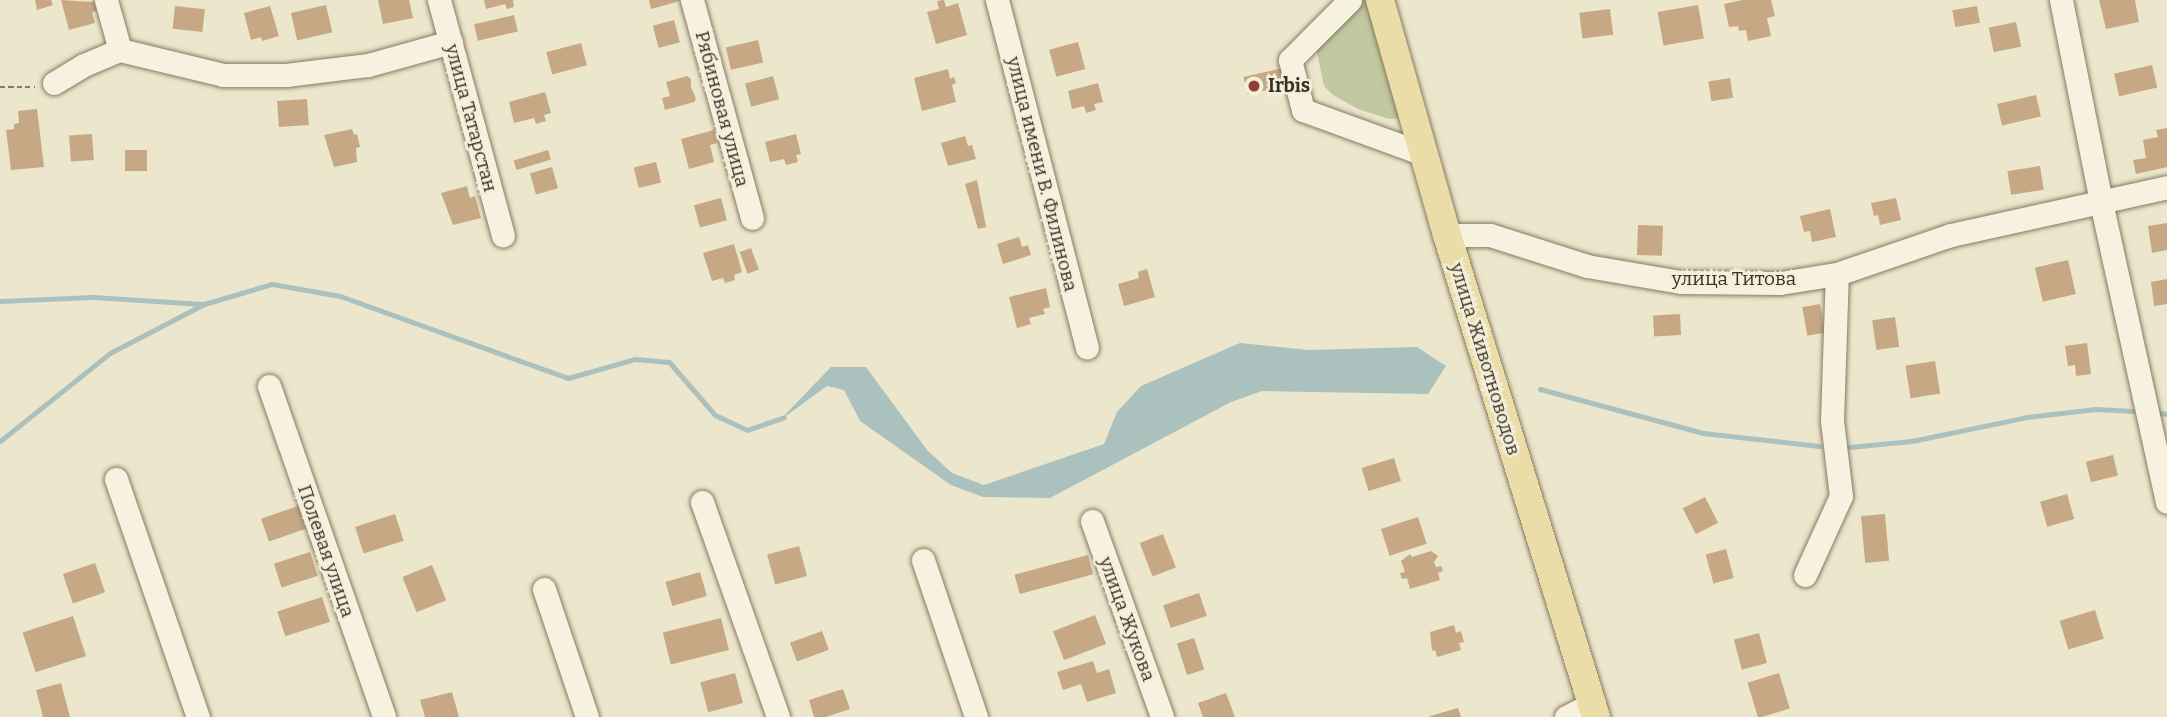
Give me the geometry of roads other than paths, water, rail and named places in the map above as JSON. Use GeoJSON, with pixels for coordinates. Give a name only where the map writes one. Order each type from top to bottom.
{"type":"FeatureCollection","features":[{"type":"Feature","properties":{"kind":"main road","name":"улица Животноводов"},"geometry":{"type":"LineString","coordinates":[[1380,0],[1447,236],[1593,710]]}},
{"type":"Feature","properties":{"kind":"street"},"geometry":{"type":"LineString","coordinates":[[106,0],[120,50]]}},
{"type":"Feature","properties":{"kind":"street","name":"улица Татарстан"},"geometry":{"type":"LineString","coordinates":[[439,0],[503,235]]}},
{"type":"Feature","properties":{"kind":"street","name":"Рябиновая улица"},"geometry":{"type":"LineString","coordinates":[[692,0],[752,218]]}},
{"type":"Feature","properties":{"kind":"street","name":"улица имени В. Филинова"},"geometry":{"type":"LineString","coordinates":[[998,0],[1087,348]]}},
{"type":"Feature","properties":{"kind":"street"},"geometry":{"type":"LineString","coordinates":[[1350,0],[1290,60],[1303,110],[1424,154]]}},
{"type":"Feature","properties":{"kind":"street"},"geometry":{"type":"LineString","coordinates":[[2061,0],[2101,202],[2167,502]]}},
{"type":"Feature","properties":{"kind":"street"},"geometry":{"type":"LineString","coordinates":[[54,83],[84,65],[120,50],[223,75],[286,75],[368,65],[452,42]]}},
{"type":"Feature","properties":{"kind":"street","name":"улица Титова"},"geometry":{"type":"LineString","coordinates":[[1447,236],[1490,235],[1587,266],[1681,282],[1780,283],[1837,274],[1951,235],[2167,187]]}},
{"type":"Feature","properties":{"kind":"street"},"geometry":{"type":"LineString","coordinates":[[1805,575],[1841,496],[1832,421],[1837,274]]}},
{"type":"Feature","properties":{"kind":"street","name":"Полевая улица"},"geometry":{"type":"LineString","coordinates":[[269,386],[384,717]]}},
{"type":"Feature","properties":{"kind":"street"},"geometry":{"type":"LineString","coordinates":[[116,479],[198,717]]}},
{"type":"Feature","properties":{"kind":"street"},"geometry":{"type":"LineString","coordinates":[[702,502],[778,717]]}},
{"type":"Feature","properties":{"kind":"street","name":"улица Жукова"},"geometry":{"type":"LineString","coordinates":[[1092,521],[1162,717]]}},
{"type":"Feature","properties":{"kind":"street"},"geometry":{"type":"LineString","coordinates":[[923,560],[976,717]]}},
{"type":"Feature","properties":{"kind":"street"},"geometry":{"type":"LineString","coordinates":[[544,589],[587,717]]}},
{"type":"Feature","properties":{"kind":"street"},"geometry":{"type":"LineString","coordinates":[[1566,717],[1593,710]]}},
{"type":"Feature","properties":{"kind":"water"},"geometry":{"type":"Polygon","coordinates":[[[1240,343],[1308,350],[1417,347],[1446,366],[1428,394],[1262,391],[1231,402],[1050,498],[983,497],[951,485],[860,421],[844,390],[827,386],[779,421],[831,367],[866,367],[927,450],[952,473],[984,485],[1104,444],[1117,412],[1141,386],[1240,343]]]}},
{"type":"Feature","properties":{"kind":"waterway"},"geometry":{"type":"LineString","coordinates":[[0,441],[110,353],[204,304],[272,284],[340,296],[568,378],[635,359],[669,362],[715,415],[747,430],[784,417]]}},
{"type":"Feature","properties":{"kind":"waterway"},"geometry":{"type":"LineString","coordinates":[[0,301],[93,297],[203,304]]}},
{"type":"Feature","properties":{"kind":"waterway"},"geometry":{"type":"LineString","coordinates":[[1540,389],[1703,433],[1819,446]]}},
{"type":"Feature","properties":{"kind":"waterway"},"geometry":{"type":"LineString","coordinates":[[1849,447],[1912,441],[2027,417],[2096,409],[2133,411]]}},
{"type":"Feature","properties":{"kind":"waterway"},"geometry":{"type":"LineString","coordinates":[[2160,413],[2167,414]]}},
{"type":"Feature","properties":{"kind":"place","name":"Irbis"},"geometry":{"type":"Point","coordinates":[1254,86]}}]}
